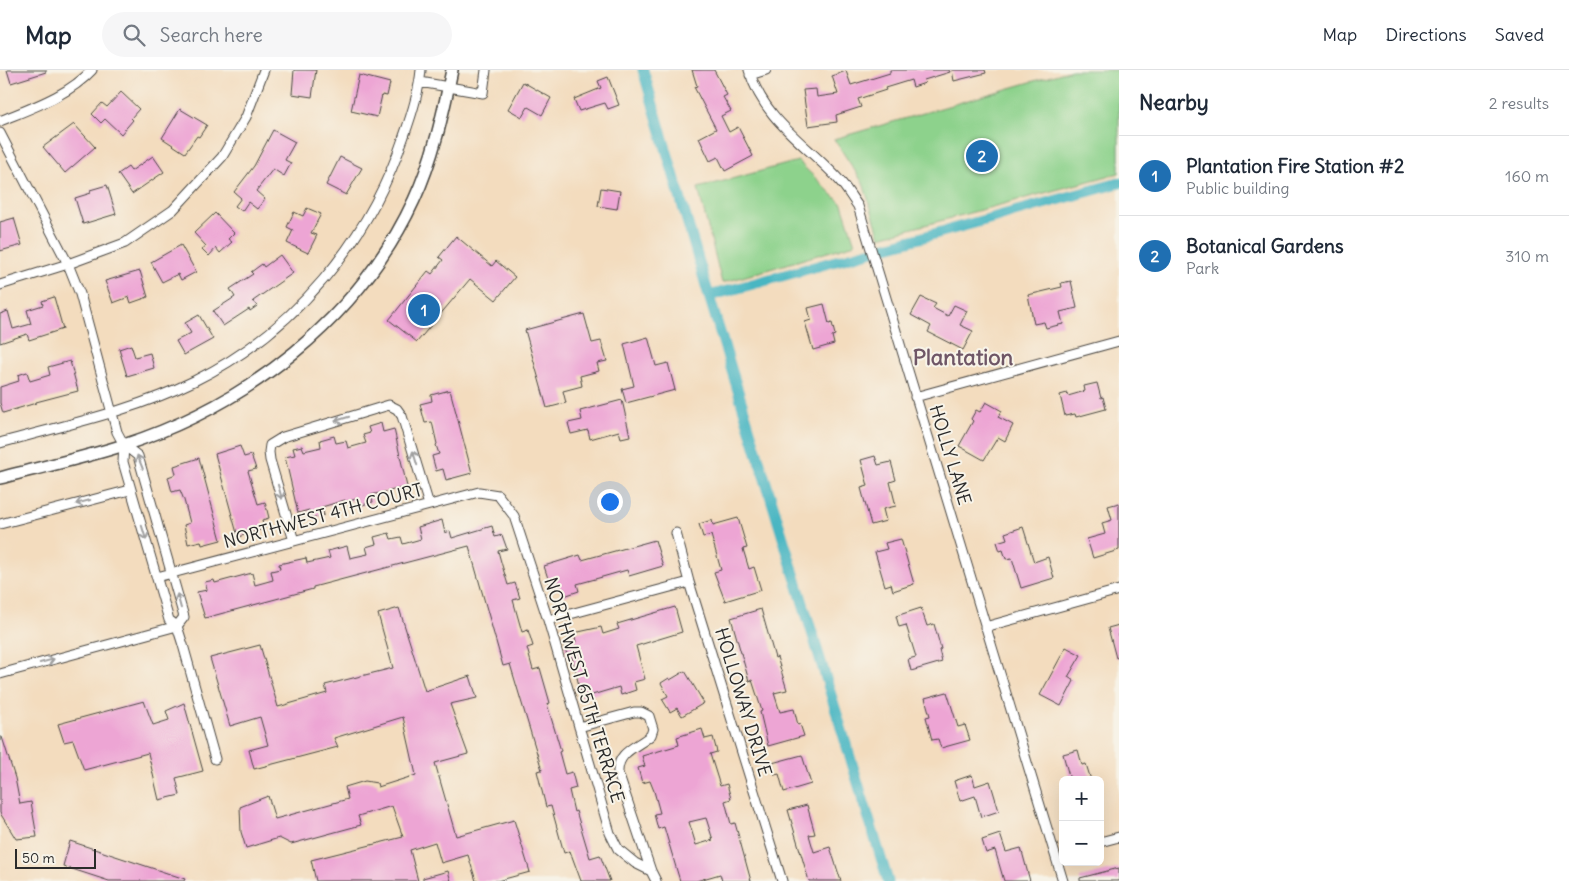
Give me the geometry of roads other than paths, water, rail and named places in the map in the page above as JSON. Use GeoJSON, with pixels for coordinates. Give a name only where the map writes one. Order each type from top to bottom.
{"type":"FeatureCollection","features":[{"type":"Feature","properties":{"kind":"street"},"geometry":{"type":"LineString","coordinates":[[0,121],[52,99],[86,77],[92,70]]}},
{"type":"Feature","properties":{"kind":"street"},"geometry":{"type":"LineString","coordinates":[[0,284],[68,264],[125,243],[173,210],[222,157],[246,117],[264,70]]}},
{"type":"Feature","properties":{"kind":"street"},"geometry":{"type":"LineString","coordinates":[[0,443],[111,412],[146,401],[186,385],[244,352],[280,323],[323,281],[354,240],[383,190],[398,154],[420,82],[421,70]]}},
{"type":"Feature","properties":{"kind":"street"},"geometry":{"type":"LineString","coordinates":[[0,478],[124,445],[188,420],[237,394],[289,358],[311,339],[345,303],[392,242],[414,200],[432,153],[452,70]]}},
{"type":"Feature","properties":{"kind":"street"},"geometry":{"type":"LineString","coordinates":[[420,82],[483,93],[486,70]]}},
{"type":"Feature","properties":{"kind":"street"},"geometry":{"type":"LineString","coordinates":[[749,72],[766,70]]}},
{"type":"Feature","properties":{"kind":"street","name":"HOLLY LANE"},"geometry":{"type":"LineString","coordinates":[[749,72],[765,105],[783,127],[840,182],[858,206],[986,627],[1059,853]]}},
{"type":"Feature","properties":{"kind":"street"},"geometry":{"type":"LineString","coordinates":[[0,133],[68,264],[80,294],[117,432],[124,445],[138,456],[184,616],[177,626],[0,674]]}},
{"type":"Feature","properties":{"kind":"street"},"geometry":{"type":"LineString","coordinates":[[915,397],[1119,342]]}},
{"type":"Feature","properties":{"kind":"street"},"geometry":{"type":"LineString","coordinates":[[294,541],[270,460],[270,445],[283,437],[389,405],[397,409],[402,416],[429,505]]}},
{"type":"Feature","properties":{"kind":"street"},"geometry":{"type":"LineString","coordinates":[[124,445],[123,462],[130,490],[169,620],[177,626],[215,759]]}},
{"type":"Feature","properties":{"kind":"street"},"geometry":{"type":"LineString","coordinates":[[0,524],[130,490]]}},
{"type":"Feature","properties":{"kind":"street","name":"NORTHWEST 4TH COURT"},"geometry":{"type":"LineString","coordinates":[[157,577],[479,492],[498,495]]}},
{"type":"Feature","properties":{"kind":"street","name":"NORTHWEST 65TH TERRACE"},"geometry":{"type":"LineString","coordinates":[[498,495],[514,516],[548,620],[610,833],[618,849],[635,863],[651,871]]}},
{"type":"Feature","properties":{"kind":"street","name":"HOLLOWAY DRIVE"},"geometry":{"type":"LineString","coordinates":[[676,533],[689,582],[782,881]]}},
{"type":"Feature","properties":{"kind":"street"},"geometry":{"type":"LineString","coordinates":[[548,620],[689,582]]}},
{"type":"Feature","properties":{"kind":"street"},"geometry":{"type":"LineString","coordinates":[[986,627],[1119,590]]}},
{"type":"Feature","properties":{"kind":"street"},"geometry":{"type":"LineString","coordinates":[[579,727],[634,712],[641,712],[649,716],[653,729],[651,735],[627,751],[619,763],[618,773],[656,881]]}},
{"type":"Feature","properties":{"kind":"street"},"geometry":{"type":"LineString","coordinates":[[1104,841],[1119,837]]}},
{"type":"Feature","properties":{"kind":"street","name":"HOLLY LANE"},"geometry":{"type":"LineString","coordinates":[[1061,866],[1063,881]]}},
{"type":"Feature","properties":{"kind":"waterway"},"geometry":{"type":"LineString","coordinates":[[643,70],[709,296],[888,881]]}},
{"type":"Feature","properties":{"kind":"waterway"},"geometry":{"type":"LineString","coordinates":[[709,296],[1119,183]]}},
{"type":"Feature","properties":{"kind":"place","name":"Botanical Gardens"},"geometry":{"type":"Point","coordinates":[982,156]}},
{"type":"Feature","properties":{"kind":"place","name":"Plantation Fire Station #2"},"geometry":{"type":"Point","coordinates":[424,310]}},
{"type":"Feature","properties":{"kind":"district","name":"Plantation"},"geometry":{"type":"Point","coordinates":[963,357]}}]}
